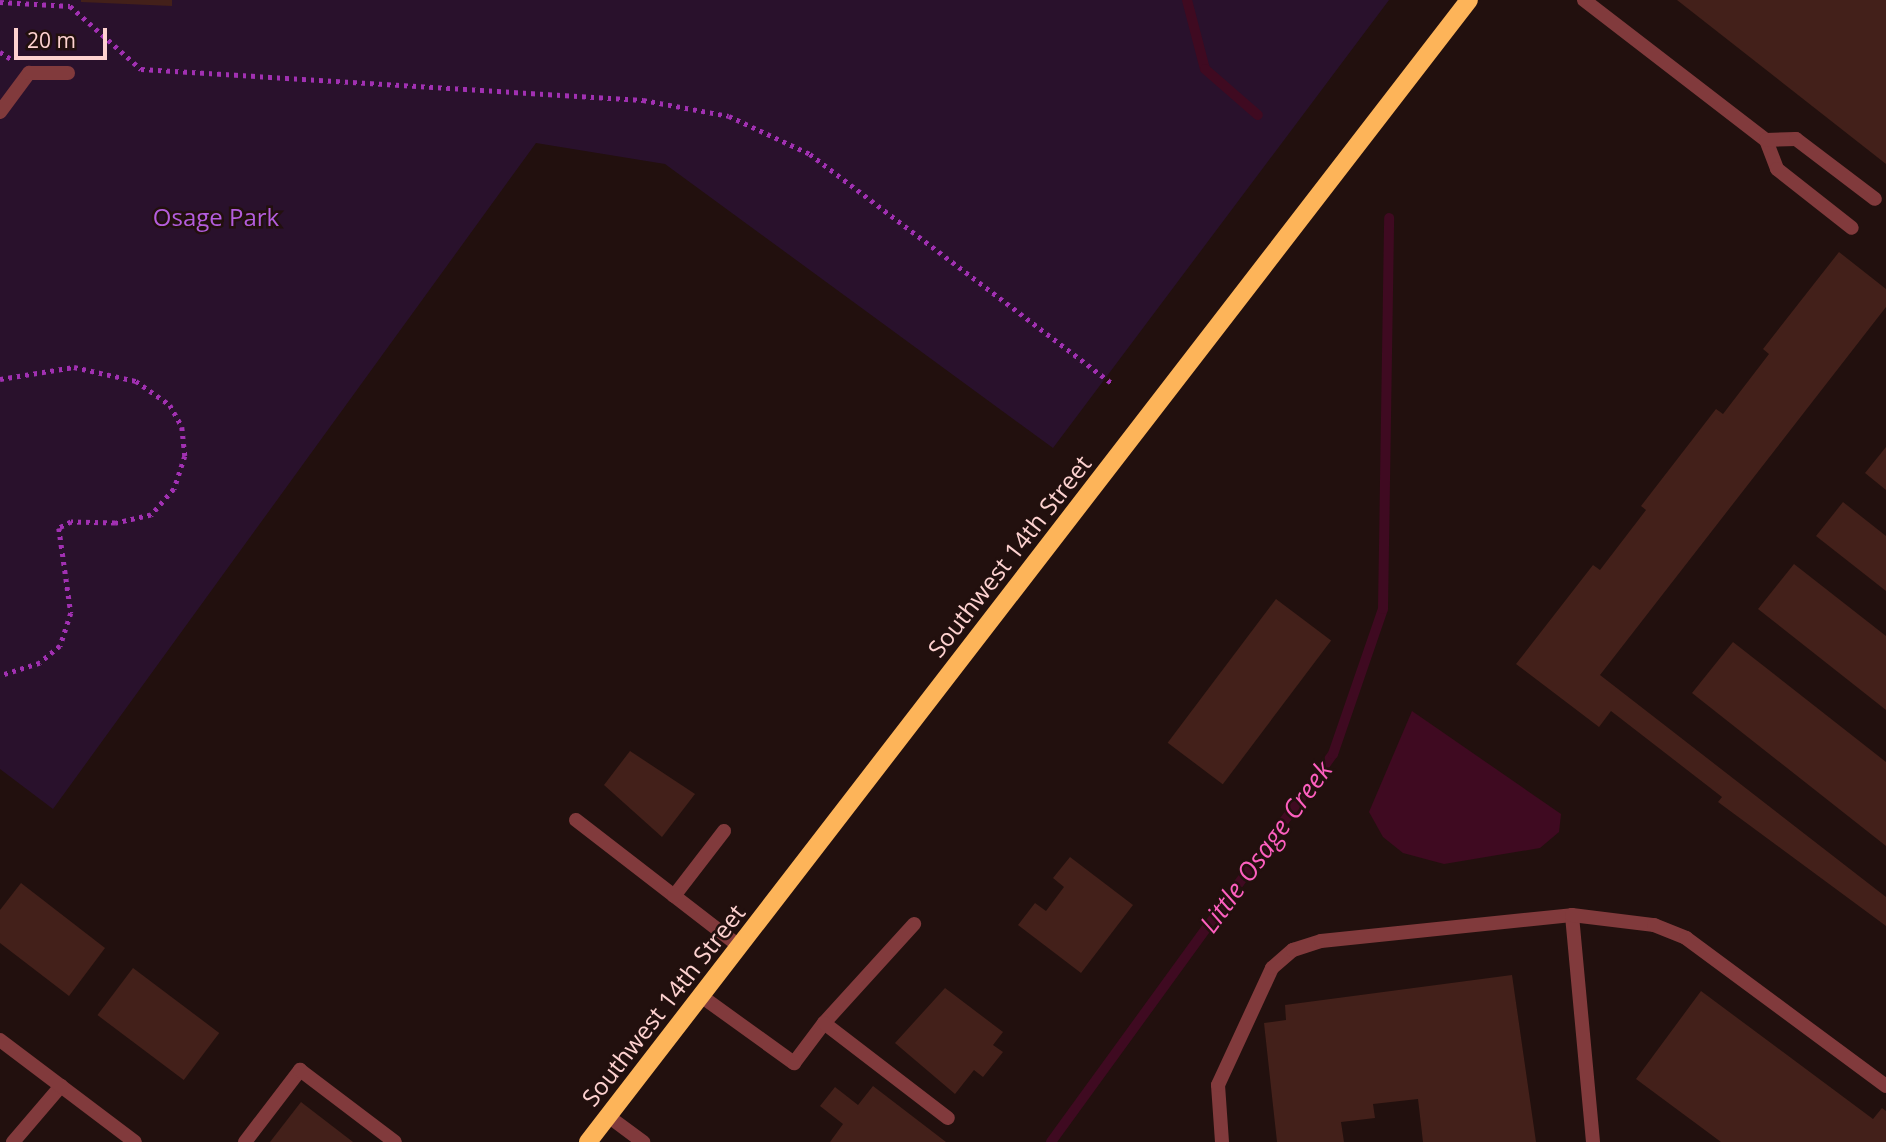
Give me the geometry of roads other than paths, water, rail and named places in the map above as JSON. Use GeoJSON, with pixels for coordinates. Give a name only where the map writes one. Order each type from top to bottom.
{"type":"FeatureCollection","features":[{"type":"Feature","properties":{"kind":"main road","name":"Southwest 14th Street"},"geometry":{"type":"LineString","coordinates":[[588,1142],[1469,0]]}},
{"type":"Feature","properties":{"kind":"street"},"geometry":{"type":"LineString","coordinates":[[1584,0],[1766,140],[1777,169],[1852,228]]}},
{"type":"Feature","properties":{"kind":"street"},"geometry":{"type":"LineString","coordinates":[[0,112],[29,73],[68,73]]}},
{"type":"Feature","properties":{"kind":"street"},"geometry":{"type":"LineString","coordinates":[[1766,140],[1796,139],[1875,199]]}},
{"type":"Feature","properties":{"kind":"street"},"geometry":{"type":"LineString","coordinates":[[576,820],[739,946]]}},
{"type":"Feature","properties":{"kind":"street"},"geometry":{"type":"LineString","coordinates":[[674,896],[724,831]]}},
{"type":"Feature","properties":{"kind":"street"},"geometry":{"type":"LineString","coordinates":[[1573,915],[1594,1142]]}},
{"type":"Feature","properties":{"kind":"street"},"geometry":{"type":"LineString","coordinates":[[1222,1142],[1218,1085],[1272,968],[1293,950],[1321,941],[1573,915],[1654,925],[1686,938],[1886,1086]]}},
{"type":"Feature","properties":{"kind":"street"},"geometry":{"type":"LineString","coordinates":[[701,996],[794,1063],[824,1023],[914,924]]}},
{"type":"Feature","properties":{"kind":"street"},"geometry":{"type":"LineString","coordinates":[[824,1023],[948,1118]]}},
{"type":"Feature","properties":{"kind":"street"},"geometry":{"type":"LineString","coordinates":[[0,1040],[135,1142]]}},
{"type":"Feature","properties":{"kind":"street"},"geometry":{"type":"LineString","coordinates":[[245,1142],[300,1070],[395,1142]]}},
{"type":"Feature","properties":{"kind":"street"},"geometry":{"type":"LineString","coordinates":[[13,1142],[61,1086]]}},
{"type":"Feature","properties":{"kind":"street"},"geometry":{"type":"LineString","coordinates":[[608,1116],[643,1142]]}},
{"type":"Feature","properties":{"kind":"waterway","name":"Little Osage Creek"},"geometry":{"type":"LineString","coordinates":[[1187,0],[1205,69],[1258,115]]}},
{"type":"Feature","properties":{"kind":"waterway","name":"Little Osage Creek"},"geometry":{"type":"LineString","coordinates":[[1051,1142],[1333,754],[1383,609],[1389,218]]}},
{"type":"Feature","properties":{"kind":"park label","name":"Osage Park"},"geometry":{"type":"Point","coordinates":[216,217]}}]}
